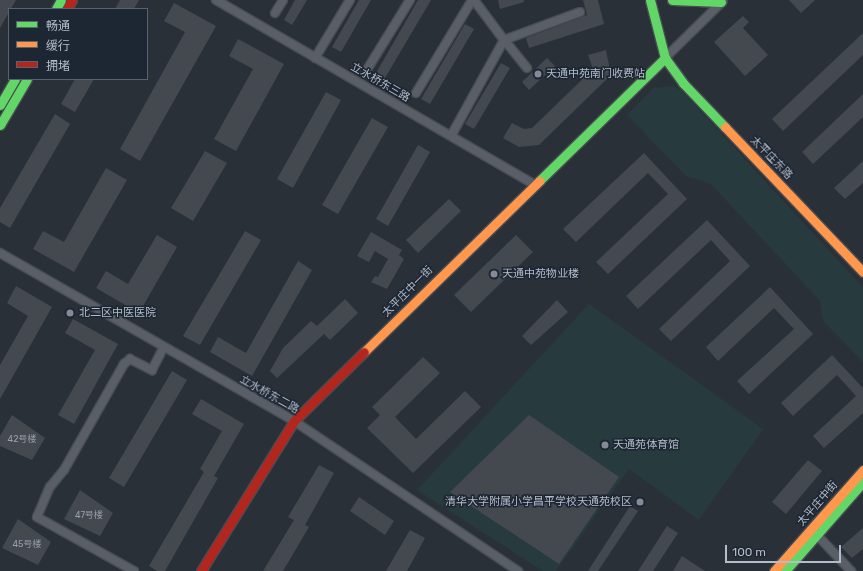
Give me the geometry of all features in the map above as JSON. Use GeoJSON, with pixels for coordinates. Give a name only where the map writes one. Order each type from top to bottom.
{"type":"FeatureCollection","features":[{"type":"Feature","properties":{"kind":"street","name":"立水桥东三路"},"geometry":{"type":"LineString","coordinates":[[216,0],[534,184]]}},
{"type":"Feature","properties":{"kind":"street"},"geometry":{"type":"LineString","coordinates":[[275,13],[283,0]]}},
{"type":"Feature","properties":{"kind":"street"},"geometry":{"type":"LineString","coordinates":[[315,58],[350,0]]}},
{"type":"Feature","properties":{"kind":"street"},"geometry":{"type":"LineString","coordinates":[[368,68],[410,0]]}},
{"type":"Feature","properties":{"kind":"street"},"geometry":{"type":"LineString","coordinates":[[416,93],[473,0],[527,68]]}},
{"type":"Feature","properties":{"kind":"street","name":"太平庄东路"},"geometry":{"type":"LineString","coordinates":[[650,0],[665,58],[682,83],[863,272]]}},
{"type":"Feature","properties":{"kind":"street"},"geometry":{"type":"LineString","coordinates":[[658,0],[666,32],[665,58]]}},
{"type":"Feature","properties":{"kind":"street"},"geometry":{"type":"LineString","coordinates":[[672,0],[722,1]]}},
{"type":"Feature","properties":{"kind":"street"},"geometry":{"type":"LineString","coordinates":[[665,58],[722,1]]}},
{"type":"Feature","properties":{"kind":"street"},"geometry":{"type":"LineString","coordinates":[[451,136],[504,40],[580,12]]}},
{"type":"Feature","properties":{"kind":"street","name":"太平庄中一街"},"geometry":{"type":"LineString","coordinates":[[201,571],[294,421],[534,184],[665,58]]}},
{"type":"Feature","properties":{"kind":"street"},"geometry":{"type":"LineString","coordinates":[[0,105],[14,80]]}},
{"type":"Feature","properties":{"kind":"street"},"geometry":{"type":"LineString","coordinates":[[0,125],[26,80]]}},
{"type":"Feature","properties":{"kind":"street","name":"立水桥东二路"},"geometry":{"type":"LineString","coordinates":[[0,253],[163,348],[294,421],[518,571]]}},
{"type":"Feature","properties":{"kind":"street"},"geometry":{"type":"LineString","coordinates":[[134,571],[37,517],[50,488],[64,470],[124,364],[130,359],[152,370],[163,348]]}},
{"type":"Feature","properties":{"kind":"street","name":"太平庄中街"},"geometry":{"type":"LineString","coordinates":[[774,571],[863,470]]}},
{"type":"Feature","properties":{"kind":"street","name":"太平庄中街"},"geometry":{"type":"LineString","coordinates":[[785,571],[863,482]]}},
{"type":"Feature","properties":{"kind":"street"},"geometry":{"type":"LineString","coordinates":[[817,535],[851,571]]}},
{"type":"Feature","properties":{"kind":"green space"},"geometry":{"type":"Polygon","coordinates":[[[673,86],[681,90],[863,287],[863,362],[823,321],[820,301],[711,184],[686,176],[627,115],[653,88],[673,86]]]}},
{"type":"Feature","properties":{"kind":"green space","name":"天通苑体育馆"},"geometry":{"type":"Polygon","coordinates":[[[589,304],[763,429],[699,520],[629,469],[556,571],[543,571],[417,490],[589,304]]]}},
{"type":"Feature","properties":{"kind":"building"},"geometry":{"type":"Polygon","coordinates":[[[0,0],[16,0],[11,8],[8,8],[8,14],[0,28],[0,0]]]}},
{"type":"Feature","properties":{"kind":"building"},"geometry":{"type":"Polygon","coordinates":[[[120,0],[139,0],[135,8],[116,8],[120,0]]]}},
{"type":"Feature","properties":{"kind":"building"},"geometry":{"type":"Polygon","coordinates":[[[295,0],[307,0],[292,25],[284,20],[295,0]]]}},
{"type":"Feature","properties":{"kind":"building"},"geometry":{"type":"Polygon","coordinates":[[[359,0],[371,0],[341,52],[332,47],[359,0]]]}},
{"type":"Feature","properties":{"kind":"building"},"geometry":{"type":"Polygon","coordinates":[[[418,0],[431,0],[385,78],[376,73],[418,0]]]}},
{"type":"Feature","properties":{"kind":"building"},"geometry":{"type":"Polygon","coordinates":[[[498,0],[524,0],[524,2],[500,9],[498,0]]]}},
{"type":"Feature","properties":{"kind":"building"},"geometry":{"type":"Polygon","coordinates":[[[583,0],[598,0],[604,24],[529,48],[526,38],[587,15],[583,0]]]}},
{"type":"Feature","properties":{"kind":"building"},"geometry":{"type":"Polygon","coordinates":[[[789,0],[815,0],[801,13],[789,0]]]}},
{"type":"Feature","properties":{"kind":"building"},"geometry":{"type":"Polygon","coordinates":[[[174,3],[216,26],[140,161],[120,149],[185,32],[164,21],[174,3]]]}},
{"type":"Feature","properties":{"kind":"building"},"geometry":{"type":"Polygon","coordinates":[[[743,16],[749,22],[743,28],[768,55],[745,76],[714,42],[743,16]]]}},
{"type":"Feature","properties":{"kind":"building"},"geometry":{"type":"Polygon","coordinates":[[[465,24],[474,29],[430,104],[421,99],[465,24]]]}},
{"type":"Feature","properties":{"kind":"building"},"geometry":{"type":"Polygon","coordinates":[[[863,33],[863,55],[783,131],[772,119],[863,33]]]}},
{"type":"Feature","properties":{"kind":"building"},"geometry":{"type":"Polygon","coordinates":[[[238,39],[284,64],[236,151],[214,139],[253,69],[229,56],[238,39]]]}},
{"type":"Feature","properties":{"kind":"building"},"geometry":{"type":"Polygon","coordinates":[[[606,50],[611,75],[539,145],[519,147],[503,138],[512,123],[524,129],[532,128],[593,69],[588,55],[606,50]]]}},
{"type":"Feature","properties":{"kind":"building","name":"天通中苑南门收费站"},"geometry":{"type":"Polygon","coordinates":[[[547,58],[555,66],[529,90],[522,82],[547,58]]]}},
{"type":"Feature","properties":{"kind":"building"},"geometry":{"type":"Polygon","coordinates":[[[501,63],[510,68],[474,129],[465,124],[501,63]]]}},
{"type":"Feature","properties":{"kind":"building"},"geometry":{"type":"Polygon","coordinates":[[[74,80],[93,80],[75,112],[61,104],[74,80]]]}},
{"type":"Feature","properties":{"kind":"building"},"geometry":{"type":"Polygon","coordinates":[[[326,92],[341,100],[293,188],[277,179],[326,92]]]}},
{"type":"Feature","properties":{"kind":"building"},"geometry":{"type":"Polygon","coordinates":[[[863,94],[863,117],[813,164],[802,152],[863,94]]]}},
{"type":"Feature","properties":{"kind":"building"},"geometry":{"type":"Polygon","coordinates":[[[55,114],[70,124],[10,228],[0,222],[0,208],[55,114]]]}},
{"type":"Feature","properties":{"kind":"building"},"geometry":{"type":"Polygon","coordinates":[[[372,118],[388,127],[338,214],[322,205],[372,118]]]}},
{"type":"Feature","properties":{"kind":"building"},"geometry":{"type":"Polygon","coordinates":[[[418,145],[430,152],[388,226],[376,219],[418,145]]]}},
{"type":"Feature","properties":{"kind":"building"},"geometry":{"type":"Polygon","coordinates":[[[205,151],[227,163],[193,221],[171,208],[205,151]]]}},
{"type":"Feature","properties":{"kind":"building"},"geometry":{"type":"Polygon","coordinates":[[[644,153],[687,199],[608,274],[596,262],[668,194],[648,173],[576,242],[563,229],[644,153]]]}},
{"type":"Feature","properties":{"kind":"building"},"geometry":{"type":"Polygon","coordinates":[[[863,161],[863,183],[845,199],[834,188],[863,161]]]}},
{"type":"Feature","properties":{"kind":"building"},"geometry":{"type":"Polygon","coordinates":[[[106,168],[127,180],[74,272],[33,249],[43,231],[64,242],[106,168]]]}},
{"type":"Feature","properties":{"kind":"building"},"geometry":{"type":"Polygon","coordinates":[[[449,199],[461,211],[418,253],[406,240],[449,199]]]}},
{"type":"Feature","properties":{"kind":"building"},"geometry":{"type":"Polygon","coordinates":[[[707,220],[750,266],[671,341],[659,329],[730,261],[711,240],[638,309],[626,296],[707,220]]]}},
{"type":"Feature","properties":{"kind":"building"},"geometry":{"type":"Polygon","coordinates":[[[245,231],[261,240],[200,345],[183,336],[245,231]]]}},
{"type":"Feature","properties":{"kind":"building"},"geometry":{"type":"Polygon","coordinates":[[[371,232],[402,250],[399,255],[404,259],[387,289],[371,282],[375,276],[378,277],[388,259],[375,251],[369,262],[357,256],[371,232]]]}},
{"type":"Feature","properties":{"kind":"building"},"geometry":{"type":"Polygon","coordinates":[[[157,235],[177,247],[139,313],[96,288],[106,271],[128,284],[157,235]]]}},
{"type":"Feature","properties":{"kind":"building","name":"天通中苑物业楼"},"geometry":{"type":"Polygon","coordinates":[[[516,235],[533,252],[471,312],[454,295],[516,235]]]}},
{"type":"Feature","properties":{"kind":"building"},"geometry":{"type":"Polygon","coordinates":[[[298,261],[312,270],[252,376],[210,352],[218,337],[246,353],[298,261]]]}},
{"type":"Feature","properties":{"kind":"building"},"geometry":{"type":"Polygon","coordinates":[[[16,286],[52,307],[0,399],[0,365],[28,316],[7,303],[16,286]]]}},
{"type":"Feature","properties":{"kind":"building"},"geometry":{"type":"Polygon","coordinates":[[[770,287],[813,334],[749,394],[737,381],[794,329],[774,308],[718,361],[706,347],[770,287]]]}},
{"type":"Feature","properties":{"kind":"building"},"geometry":{"type":"Polygon","coordinates":[[[345,299],[358,313],[330,340],[324,334],[277,378],[270,371],[283,348],[311,321],[317,326],[345,299]]]}},
{"type":"Feature","properties":{"kind":"building"},"geometry":{"type":"Polygon","coordinates":[[[557,300],[568,312],[531,345],[522,336],[557,300]]]}},
{"type":"Feature","properties":{"kind":"building"},"geometry":{"type":"Polygon","coordinates":[[[73,319],[118,344],[74,424],[58,415],[95,350],[65,333],[73,319]]]}},
{"type":"Feature","properties":{"kind":"building"},"geometry":{"type":"Polygon","coordinates":[[[832,355],[863,388],[863,413],[824,448],[813,436],[856,396],[837,375],[793,416],[781,403],[832,355]]]}},
{"type":"Feature","properties":{"kind":"building"},"geometry":{"type":"Polygon","coordinates":[[[423,357],[440,373],[395,417],[416,439],[465,391],[481,407],[413,473],[367,428],[380,415],[372,407],[423,357]]]}},
{"type":"Feature","properties":{"kind":"building"},"geometry":{"type":"Polygon","coordinates":[[[172,371],[187,380],[124,487],[109,478],[172,371]]]}},
{"type":"Feature","properties":{"kind":"building"},"geometry":{"type":"Polygon","coordinates":[[[201,399],[244,424],[214,476],[218,478],[165,571],[157,571],[149,566],[204,472],[200,469],[222,431],[192,414],[201,399]]]}},
{"type":"Feature","properties":{"kind":"building"},"geometry":{"type":"Polygon","coordinates":[[[12,415],[45,438],[32,460],[0,446],[0,436],[12,415]]]}},
{"type":"Feature","properties":{"kind":"building"},"geometry":{"type":"Polygon","coordinates":[[[529,415],[619,477],[559,564],[450,492],[529,415]]]}},
{"type":"Feature","properties":{"kind":"building"},"geometry":{"type":"Polygon","coordinates":[[[808,460],[822,471],[786,514],[772,502],[808,460]]]}},
{"type":"Feature","properties":{"kind":"building"},"geometry":{"type":"Polygon","coordinates":[[[319,465],[334,473],[305,525],[309,527],[283,571],[263,571],[294,520],[288,517],[319,465]]]}},
{"type":"Feature","properties":{"kind":"building"},"geometry":{"type":"Polygon","coordinates":[[[80,490],[113,513],[100,536],[64,519],[80,490]]]}},
{"type":"Feature","properties":{"kind":"building"},"geometry":{"type":"Polygon","coordinates":[[[359,497],[394,521],[385,535],[350,511],[359,497]]]}},
{"type":"Feature","properties":{"kind":"building"},"geometry":{"type":"Polygon","coordinates":[[[630,506],[638,511],[598,571],[588,571],[630,506]]]}},
{"type":"Feature","properties":{"kind":"building"},"geometry":{"type":"Polygon","coordinates":[[[18,519],[51,542],[38,565],[2,548],[18,519]]]}},
{"type":"Feature","properties":{"kind":"building"},"geometry":{"type":"Polygon","coordinates":[[[667,526],[678,533],[653,571],[638,571],[667,526]]]}},
{"type":"Feature","properties":{"kind":"building"},"geometry":{"type":"Polygon","coordinates":[[[863,528],[863,549],[852,558],[841,547],[863,528]]]}},
{"type":"Feature","properties":{"kind":"building"},"geometry":{"type":"Polygon","coordinates":[[[410,530],[425,538],[407,571],[386,571],[410,530]]]}},
{"type":"Feature","properties":{"kind":"building"},"geometry":{"type":"Polygon","coordinates":[[[682,556],[705,571],[673,571],[682,556]]]}},
{"type":"Feature","properties":{"kind":"traffic: fast"},"geometry":{"type":"LineString","coordinates":[[57,8],[61,0]]}},
{"type":"Feature","properties":{"kind":"traffic: fast"},"geometry":{"type":"LineString","coordinates":[[650,0],[665,58],[683,83],[725,127]]}},
{"type":"Feature","properties":{"kind":"traffic: fast"},"geometry":{"type":"LineString","coordinates":[[672,0],[721,2]]}},
{"type":"Feature","properties":{"kind":"traffic: fast"},"geometry":{"type":"LineString","coordinates":[[539,181],[665,58]]}},
{"type":"Feature","properties":{"kind":"traffic: fast"},"geometry":{"type":"LineString","coordinates":[[0,105],[14,80]]}},
{"type":"Feature","properties":{"kind":"traffic: fast"},"geometry":{"type":"LineString","coordinates":[[0,125],[26,80]]}},
{"type":"Feature","properties":{"kind":"traffic: fast"},"geometry":{"type":"LineString","coordinates":[[785,571],[863,482]]}},
{"type":"Feature","properties":{"kind":"traffic: slow"},"geometry":{"type":"LineString","coordinates":[[725,127],[863,272]]}},
{"type":"Feature","properties":{"kind":"traffic: slow"},"geometry":{"type":"LineString","coordinates":[[364,352],[539,181]]}},
{"type":"Feature","properties":{"kind":"traffic: slow"},"geometry":{"type":"LineString","coordinates":[[774,571],[863,470]]}},
{"type":"Feature","properties":{"kind":"traffic: jam"},"geometry":{"type":"LineString","coordinates":[[68,8],[72,0]]}},
{"type":"Feature","properties":{"kind":"traffic: jam"},"geometry":{"type":"LineString","coordinates":[[201,571],[294,421],[364,352]]}},
{"type":"Feature","properties":{"kind":"place","name":"天通中苑南门收费站"},"geometry":{"type":"Point","coordinates":[538,74]}},
{"type":"Feature","properties":{"kind":"place","name":"天通中苑物业楼"},"geometry":{"type":"Point","coordinates":[494,274]}},
{"type":"Feature","properties":{"kind":"place","name":"北二区中医医院"},"geometry":{"type":"Point","coordinates":[70,313]}},
{"type":"Feature","properties":{"kind":"place","name":"天通苑体育馆"},"geometry":{"type":"Point","coordinates":[605,445]}},
{"type":"Feature","properties":{"kind":"place","name":"清华大学附属小学昌平学校天通苑校区"},"geometry":{"type":"Point","coordinates":[640,502]}}]}
